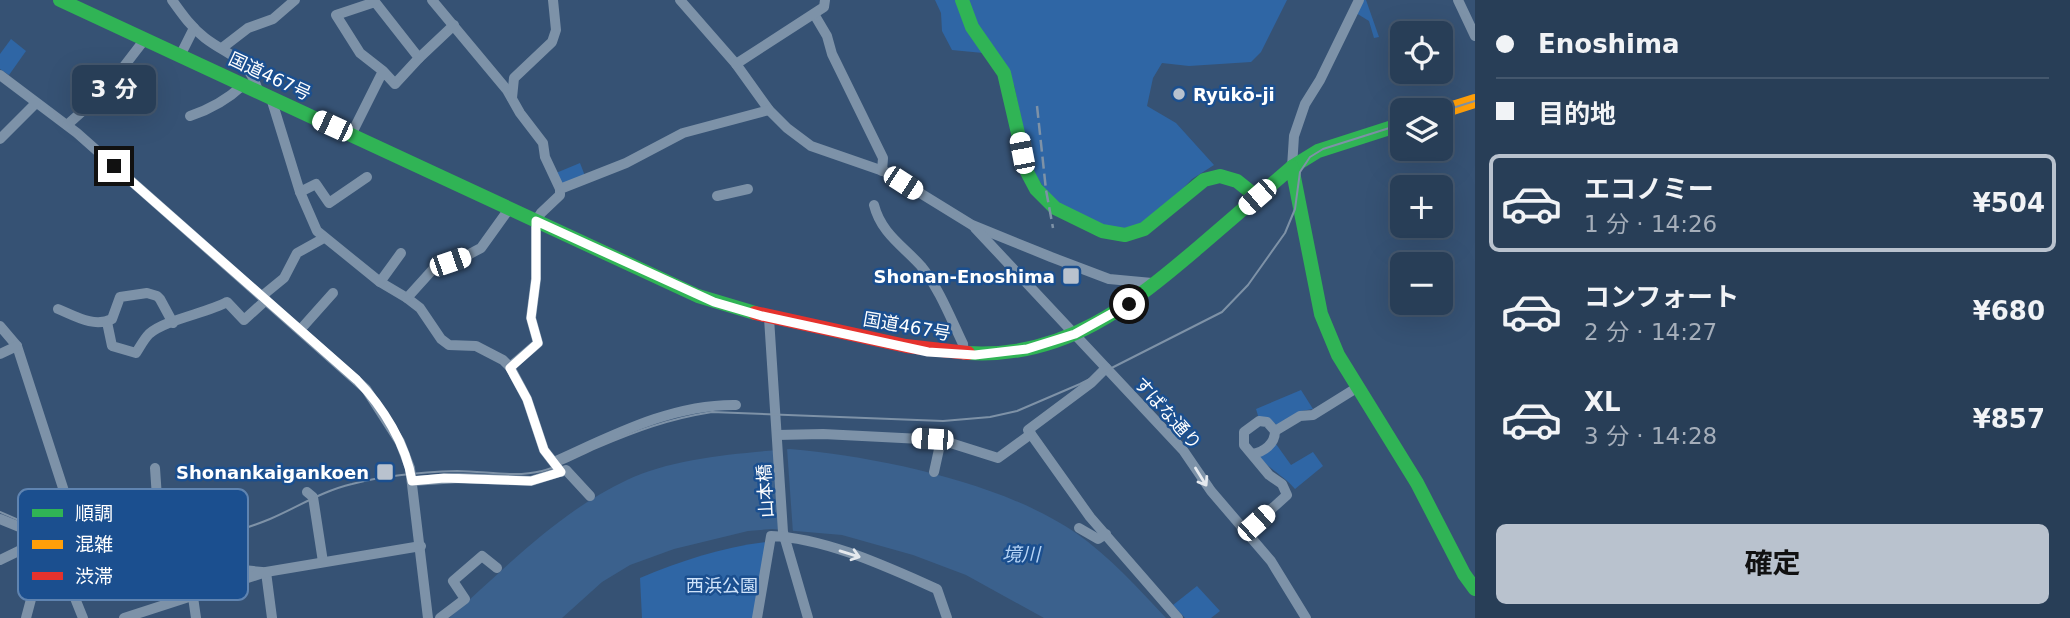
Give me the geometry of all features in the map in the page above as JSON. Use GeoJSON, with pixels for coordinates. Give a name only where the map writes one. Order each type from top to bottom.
{"type":"FeatureCollection","features":[{"type":"Feature","properties":{"kind":"main road","name":"国道467号"},"geometry":{"type":"LineString","coordinates":[[60,0],[698,296],[769,317],[911,348],[964,355],[1027,349],[1075,334],[1112,315],[1156,283],[1292,167],[1318,151],[1390,128]]}},
{"type":"Feature","properties":{"kind":"main road"},"geometry":{"type":"LineString","coordinates":[[962,0],[973,28],[1003,69],[1027,172],[1055,209],[1122,236],[1145,228],[1198,183],[1212,176],[1232,176],[1257,197]]}},
{"type":"Feature","properties":{"kind":"main road"},"geometry":{"type":"LineString","coordinates":[[1453,108],[1475,101]]}},
{"type":"Feature","properties":{"kind":"main road"},"geometry":{"type":"LineString","coordinates":[[1292,167],[1321,314],[1338,355],[1417,482],[1464,574],[1475,589]]}},
{"type":"Feature","properties":{"kind":"street"},"geometry":{"type":"LineString","coordinates":[[172,0],[194,28],[237,57],[248,68],[265,94],[317,231],[380,282],[421,308],[441,339],[449,345],[476,346],[503,360],[527,399],[544,450],[561,472]]}},
{"type":"Feature","properties":{"kind":"street"},"geometry":{"type":"LineString","coordinates":[[222,48],[248,28],[273,19],[295,0]]}},
{"type":"Feature","properties":{"kind":"street"},"geometry":{"type":"LineString","coordinates":[[432,0],[544,143],[545,158],[560,188],[559,195],[536,221],[536,279],[531,318],[538,343],[510,368]]}},
{"type":"Feature","properties":{"kind":"street"},"geometry":{"type":"LineString","coordinates":[[512,100],[514,78],[552,42],[556,30],[553,0]]}},
{"type":"Feature","properties":{"kind":"street"},"geometry":{"type":"LineString","coordinates":[[680,0],[736,64],[769,110],[811,146],[881,171],[972,225],[1109,279],[1156,283]]}},
{"type":"Feature","properties":{"kind":"street"},"geometry":{"type":"LineString","coordinates":[[736,64],[824,7],[825,0]]}},
{"type":"Feature","properties":{"kind":"street"},"geometry":{"type":"LineString","coordinates":[[1292,167],[1294,136],[1305,104],[1320,80],[1359,0]]}},
{"type":"Feature","properties":{"kind":"street"},"geometry":{"type":"LineString","coordinates":[[1460,1],[1475,36]]}},
{"type":"Feature","properties":{"kind":"street"},"geometry":{"type":"LineString","coordinates":[[419,58],[374,2],[336,15],[360,53],[395,84],[454,25]]}},
{"type":"Feature","properties":{"kind":"street"},"geometry":{"type":"LineString","coordinates":[[814,14],[827,36],[832,54],[883,158],[881,171]]}},
{"type":"Feature","properties":{"kind":"street"},"geometry":{"type":"LineString","coordinates":[[180,56],[194,28]]}},
{"type":"Feature","properties":{"kind":"street"},"geometry":{"type":"LineString","coordinates":[[67,125],[105,91],[145,39]]}},
{"type":"Feature","properties":{"kind":"street"},"geometry":{"type":"LineString","coordinates":[[351,135],[383,71]]}},
{"type":"Feature","properties":{"kind":"street"},"geometry":{"type":"LineString","coordinates":[[0,75],[67,125],[357,380],[374,400],[400,442],[410,468],[428,618]]}},
{"type":"Feature","properties":{"kind":"street"},"geometry":{"type":"LineString","coordinates":[[190,116],[228,99],[243,85]]}},
{"type":"Feature","properties":{"kind":"street"},"geometry":{"type":"LineString","coordinates":[[0,139],[36,103]]}},
{"type":"Feature","properties":{"kind":"street"},"geometry":{"type":"LineString","coordinates":[[560,188],[626,163],[683,132],[769,110]]}},
{"type":"Feature","properties":{"kind":"street"},"geometry":{"type":"LineString","coordinates":[[300,192],[316,184],[329,203],[367,177]]}},
{"type":"Feature","properties":{"kind":"street"},"geometry":{"type":"LineString","coordinates":[[718,196],[748,189]]}},
{"type":"Feature","properties":{"kind":"street"},"geometry":{"type":"LineString","coordinates":[[874,205],[881,224],[921,267],[963,344],[964,355]]}},
{"type":"Feature","properties":{"kind":"street"},"geometry":{"type":"LineString","coordinates":[[407,298],[435,267],[481,248],[509,209]]}},
{"type":"Feature","properties":{"kind":"street","name":"すばな通り"},"geometry":{"type":"LineString","coordinates":[[972,225],[1183,450],[1210,491],[1271,561],[1306,618]]}},
{"type":"Feature","properties":{"kind":"street"},"geometry":{"type":"LineString","coordinates":[[107,322],[112,346],[136,353],[150,333],[193,314],[214,310],[227,302],[244,320],[284,278],[297,253],[324,238]]}},
{"type":"Feature","properties":{"kind":"street"},"geometry":{"type":"LineString","coordinates":[[380,282],[401,253]]}},
{"type":"Feature","properties":{"kind":"street"},"geometry":{"type":"LineString","coordinates":[[58,309],[82,320],[107,322],[112,319],[120,297],[147,293],[160,299],[173,323]]}},
{"type":"Feature","properties":{"kind":"street"},"geometry":{"type":"LineString","coordinates":[[300,330],[333,293]]}},
{"type":"Feature","properties":{"kind":"street","name":"山本橋"},"geometry":{"type":"LineString","coordinates":[[769,317],[787,536],[808,618]]}},
{"type":"Feature","properties":{"kind":"street"},"geometry":{"type":"LineString","coordinates":[[0,326],[17,346],[63,489]]}},
{"type":"Feature","properties":{"kind":"street"},"geometry":{"type":"LineString","coordinates":[[0,354],[17,346]]}},
{"type":"Feature","properties":{"kind":"street"},"geometry":{"type":"LineString","coordinates":[[1106,369],[1028,430],[1090,517],[1178,618]]}},
{"type":"Feature","properties":{"kind":"street"},"geometry":{"type":"LineString","coordinates":[[1252,454],[1260,453],[1273,443],[1275,431],[1300,415],[1313,415],[1358,387]]}},
{"type":"Feature","properties":{"kind":"street"},"geometry":{"type":"LineString","coordinates":[[554,462],[659,417],[716,405],[736,405]]}},
{"type":"Feature","properties":{"kind":"street"},"geometry":{"type":"LineString","coordinates":[[1245,533],[1287,495],[1280,482],[1269,475],[1244,445],[1244,432],[1259,422],[1267,422],[1275,431]]}},
{"type":"Feature","properties":{"kind":"street"},"geometry":{"type":"LineString","coordinates":[[777,435],[823,434],[941,440],[998,458],[1031,434]]}},
{"type":"Feature","properties":{"kind":"street"},"geometry":{"type":"LineString","coordinates":[[934,472],[941,440]]}},
{"type":"Feature","properties":{"kind":"street"},"geometry":{"type":"LineString","coordinates":[[155,468],[156,489]]}},
{"type":"Feature","properties":{"kind":"street"},"geometry":{"type":"LineString","coordinates":[[412,481],[444,478],[531,481],[568,470],[590,496]]}},
{"type":"Feature","properties":{"kind":"street"},"geometry":{"type":"LineString","coordinates":[[307,492],[313,497],[323,562]]}},
{"type":"Feature","properties":{"kind":"street"},"geometry":{"type":"LineString","coordinates":[[0,519],[18,527]]}},
{"type":"Feature","properties":{"kind":"street"},"geometry":{"type":"LineString","coordinates":[[1079,528],[1098,540],[1106,534]]}},
{"type":"Feature","properties":{"kind":"street"},"geometry":{"type":"LineString","coordinates":[[757,618],[771,536],[831,542]]}},
{"type":"Feature","properties":{"kind":"street"},"geometry":{"type":"LineString","coordinates":[[787,536],[860,557],[937,589],[947,618]]}},
{"type":"Feature","properties":{"kind":"street"},"geometry":{"type":"LineString","coordinates":[[248,578],[266,572],[421,546]]}},
{"type":"Feature","properties":{"kind":"street"},"geometry":{"type":"LineString","coordinates":[[0,560],[18,551]]}},
{"type":"Feature","properties":{"kind":"street"},"geometry":{"type":"LineString","coordinates":[[440,618],[465,599],[453,581],[482,556],[497,568]]}},
{"type":"Feature","properties":{"kind":"street"},"geometry":{"type":"LineString","coordinates":[[248,570],[266,572]]}},
{"type":"Feature","properties":{"kind":"street"},"geometry":{"type":"LineString","coordinates":[[266,572],[272,618]]}},
{"type":"Feature","properties":{"kind":"street"},"geometry":{"type":"LineString","coordinates":[[26,618],[30,600]]}},
{"type":"Feature","properties":{"kind":"street"},"geometry":{"type":"LineString","coordinates":[[77,600],[83,618]]}},
{"type":"Feature","properties":{"kind":"street"},"geometry":{"type":"LineString","coordinates":[[124,618],[183,600]]}},
{"type":"Feature","properties":{"kind":"street"},"geometry":{"type":"LineString","coordinates":[[193,600],[196,618]]}},
{"type":"Feature","properties":{"kind":"green space"},"geometry":{"type":"Polygon","coordinates":[[[935,0],[1287,0],[1261,52],[1251,62],[1189,66],[1162,63],[1153,78],[1147,106],[1176,123],[1214,165],[1192,179],[1150,218],[1132,228],[1115,229],[1070,212],[1051,199],[1032,169],[1014,85],[983,53],[952,50],[942,31],[941,13],[935,0]]]}},
{"type":"Feature","properties":{"kind":"green space"},"geometry":{"type":"Polygon","coordinates":[[[1362,0],[1366,0],[1379,37],[1374,38],[1369,21],[1356,13],[1362,0]]]}},
{"type":"Feature","properties":{"kind":"green space"},"geometry":{"type":"Polygon","coordinates":[[[11,39],[26,51],[9,75],[0,69],[0,54],[11,39]]]}},
{"type":"Feature","properties":{"kind":"green space"},"geometry":{"type":"Polygon","coordinates":[[[580,163],[585,176],[564,184],[560,182],[556,173],[580,163]]]}},
{"type":"Feature","properties":{"kind":"green space"},"geometry":{"type":"Polygon","coordinates":[[[1301,390],[1313,409],[1301,411],[1277,425],[1269,419],[1259,419],[1256,409],[1301,390]]]}},
{"type":"Feature","properties":{"kind":"green space"},"geometry":{"type":"Polygon","coordinates":[[[1276,444],[1291,465],[1313,452],[1323,466],[1295,489],[1259,457],[1276,444]]]}},
{"type":"Feature","properties":{"kind":"green space","name":"西浜公園"},"geometry":{"type":"Polygon","coordinates":[[[767,542],[755,618],[642,618],[640,578],[702,556],[767,542]]]}},
{"type":"Feature","properties":{"kind":"green space"},"geometry":{"type":"Polygon","coordinates":[[[1197,586],[1220,611],[1211,618],[1185,618],[1173,605],[1197,586]]]}},
{"type":"Feature","properties":{"kind":"water","name":"境川"},"geometry":{"type":"Polygon","coordinates":[[[790,449],[862,458],[900,466],[976,486],[1012,499],[1046,515],[1088,542],[1123,573],[1166,618],[1044,618],[966,575],[913,555],[842,535],[772,529],[748,531],[674,549],[630,565],[602,582],[562,618],[449,618],[555,525],[602,493],[627,480],[664,466],[685,462],[790,449]]]}},
{"type":"Feature","properties":{"kind":"pier"},"geometry":{"type":"Polygon","coordinates":[[[774,448],[787,448],[793,533],[784,533],[774,448]]]}},
{"type":"Feature","properties":{"kind":"tram line"},"geometry":{"type":"LineString","coordinates":[[1453,108],[1475,101]]}},
{"type":"Feature","properties":{"kind":"tram line"},"geometry":{"type":"LineString","coordinates":[[248,527],[352,484],[378,478],[444,471],[510,474],[542,471],[639,431],[712,412],[943,421],[990,417],[1017,411],[1080,384],[1222,312],[1248,285],[1285,233],[1295,209],[1300,172],[1310,157],[1323,149],[1390,128]]}},
{"type":"Feature","properties":{"kind":"tram line"},"geometry":{"type":"LineString","coordinates":[[0,512],[18,520]]}},
{"type":"Feature","properties":{"kind":"railway"},"geometry":{"type":"LineString","coordinates":[[1037,106],[1053,228]]}},
{"type":"Feature","properties":{"kind":"traffic: fast"},"geometry":{"type":"LineString","coordinates":[[60,0],[698,296],[755,313]]}},
{"type":"Feature","properties":{"kind":"traffic: fast"},"geometry":{"type":"LineString","coordinates":[[962,0],[972,27],[1004,73],[1027,172],[1036,189],[1055,208],[1102,231],[1125,235],[1144,229],[1204,180],[1220,176],[1237,181],[1257,197]]}},
{"type":"Feature","properties":{"kind":"traffic: fast"},"geometry":{"type":"LineString","coordinates":[[1292,167],[1318,151],[1390,128]]}},
{"type":"Feature","properties":{"kind":"traffic: fast"},"geometry":{"type":"LineString","coordinates":[[968,353],[1003,353],[1035,347],[1094,324],[1148,289],[1292,167],[1321,314],[1338,355],[1417,483],[1464,574],[1475,589]]}},
{"type":"Feature","properties":{"kind":"traffic: slow"},"geometry":{"type":"LineString","coordinates":[[1453,108],[1475,101]]}},
{"type":"Feature","properties":{"kind":"traffic: jam"},"geometry":{"type":"LineString","coordinates":[[755,313],[906,346],[968,353]]}},
{"type":"Feature","properties":{"kind":"place","name":"Ryūkō-ji"},"geometry":{"type":"Point","coordinates":[1179,94]}},
{"type":"Feature","properties":{"kind":"place","name":"Shonan-Enoshima"},"geometry":{"type":"Point","coordinates":[1071,276]}},
{"type":"Feature","properties":{"kind":"place","name":"Shonankaigankoen"},"geometry":{"type":"Point","coordinates":[385,472]}},
{"type":"Feature","properties":{"kind":"route"},"geometry":{"type":"LineString","coordinates":[[114,166],[366,389],[400,442],[412,481],[444,478],[531,481],[561,472],[544,450],[527,399],[510,368],[538,343],[531,318],[536,279],[536,221],[714,302],[762,316],[928,352],[975,355],[1027,349],[1075,334],[1129,304]]}}]}
